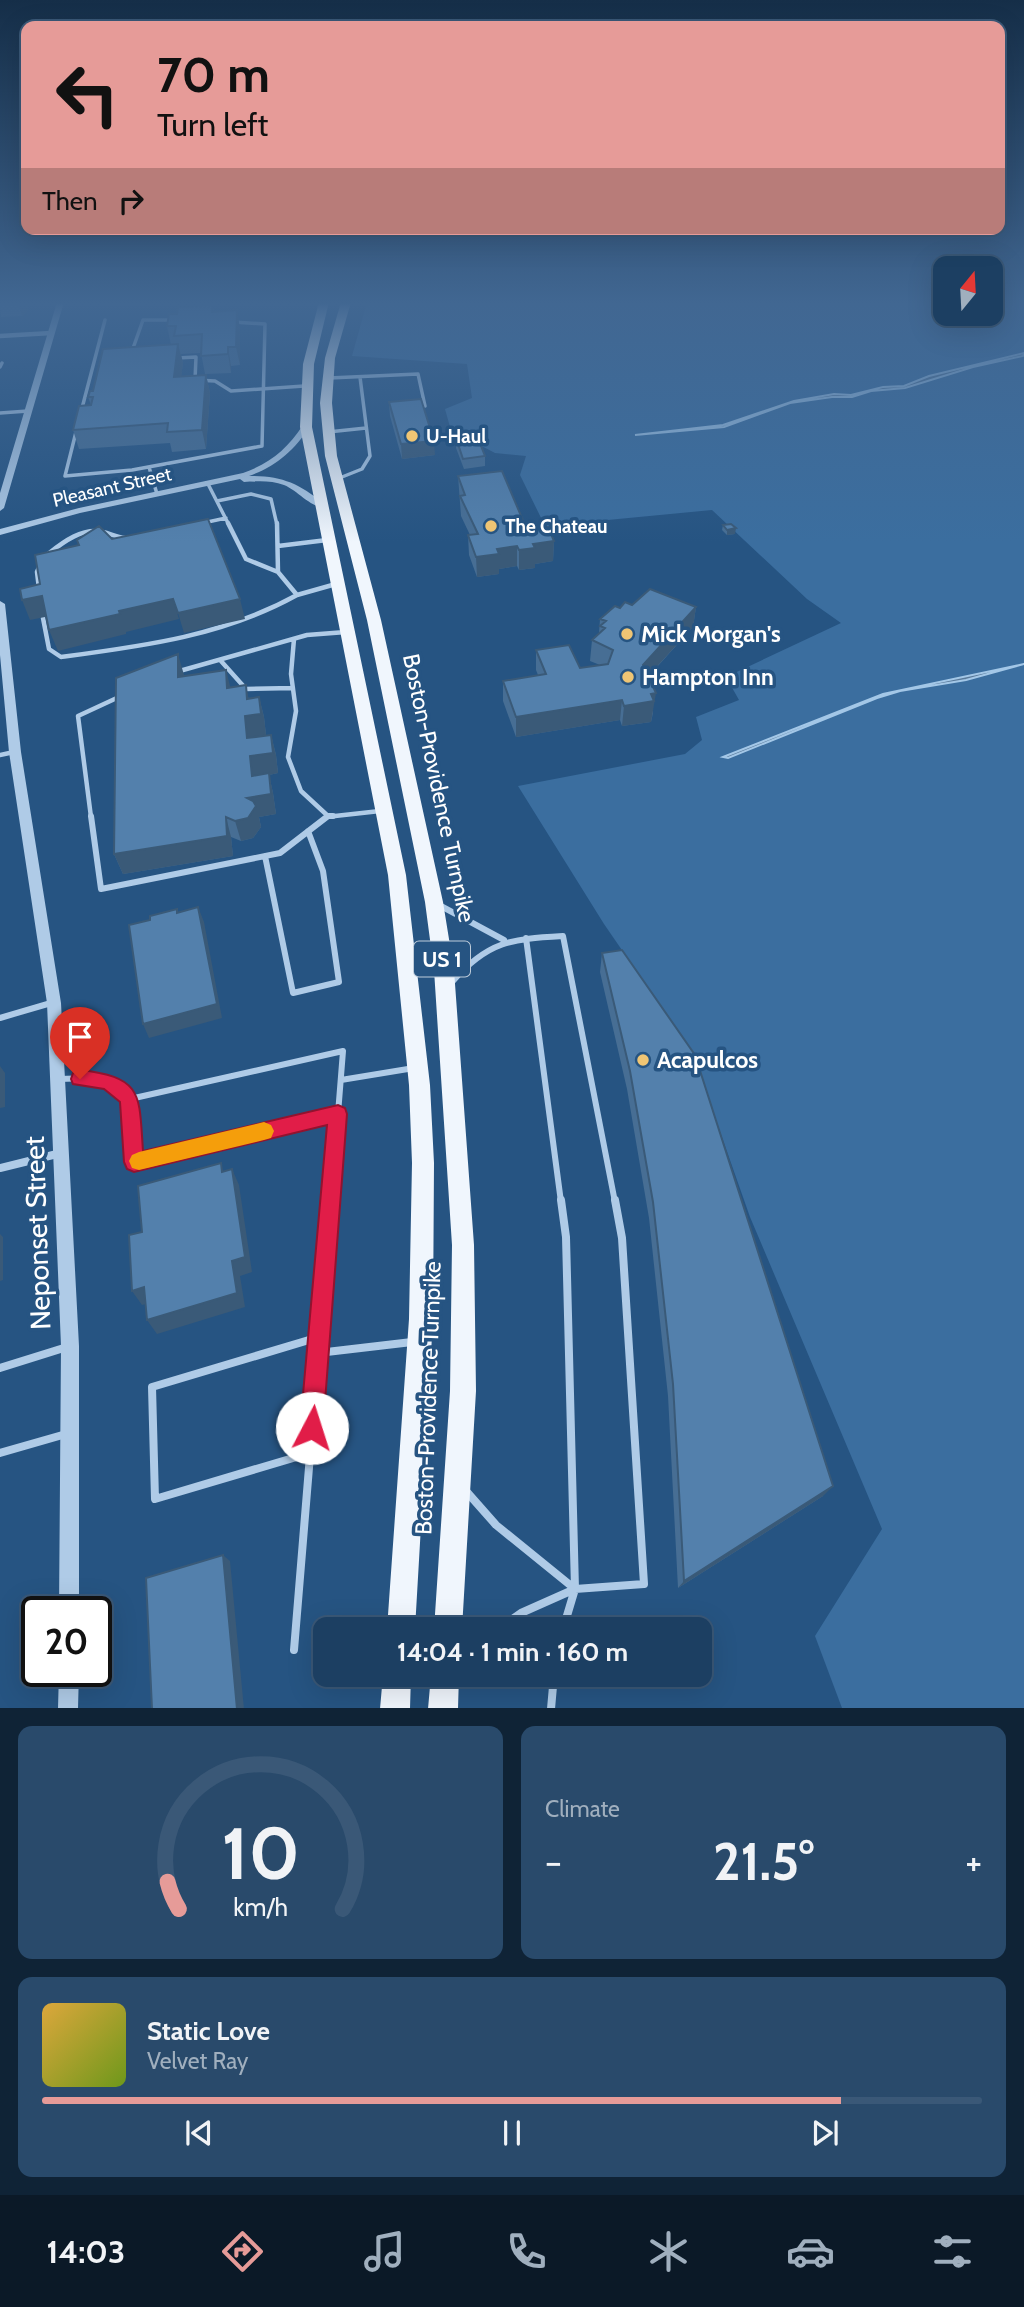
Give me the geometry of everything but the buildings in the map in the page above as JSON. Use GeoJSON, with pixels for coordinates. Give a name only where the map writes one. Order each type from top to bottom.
{"type":"FeatureCollection","features":[{"type":"Feature","properties":{"kind":"main road","name":"Boston-Providence Turnpike"},"geometry":{"type":"LineString","coordinates":[[305,382],[306,427],[320,505],[397,877],[413,1012],[421,1156],[419,1341],[413,1478],[402,1617]]}},
{"type":"Feature","properties":{"kind":"main road","name":"Boston-Providence Turnpike"},"geometry":{"type":"LineString","coordinates":[[329,382],[327,432],[373,620],[434,902],[445,990],[463,1245],[463,1391],[449,1617]]}},
{"type":"Feature","properties":{"kind":"main road"},"geometry":{"type":"LineString","coordinates":[[395,1708],[396,1687]]}},
{"type":"Feature","properties":{"kind":"street"},"geometry":{"type":"LineString","coordinates":[[0,508],[37,382]]}},
{"type":"Feature","properties":{"kind":"street","name":"Pleasant Street"},"geometry":{"type":"LineString","coordinates":[[0,532],[79,511],[233,479],[283,458],[306,427]]}},
{"type":"Feature","properties":{"kind":"street","name":"Pleasant Street"},"geometry":{"type":"LineString","coordinates":[[233,479],[284,481],[295,484],[320,505]]}},
{"type":"Feature","properties":{"kind":"street","name":"Neponset Street"},"geometry":{"type":"LineString","coordinates":[[0,604],[7,754],[54,1003],[70,1346],[69,1596]]}},
{"type":"Feature","properties":{"kind":"street"},"geometry":{"type":"LineString","coordinates":[[0,1168],[61,1153]]}},
{"type":"Feature","properties":{"kind":"street"},"geometry":{"type":"LineString","coordinates":[[68,1708],[69,1687]]}},
{"type":"Feature","properties":{"kind":"lane"},"geometry":{"type":"LineString","coordinates":[[81,414],[89,382]]}},
{"type":"Feature","properties":{"kind":"lane"},"geometry":{"type":"LineString","coordinates":[[216,382],[231,391],[304,386]]}},
{"type":"Feature","properties":{"kind":"lane"},"geometry":{"type":"LineString","coordinates":[[77,427],[65,476],[149,467],[262,446],[262,382]]}},
{"type":"Feature","properties":{"kind":"lane"},"geometry":{"type":"LineString","coordinates":[[337,480],[362,469],[370,456],[361,382]]}},
{"type":"Feature","properties":{"kind":"lane"},"geometry":{"type":"LineString","coordinates":[[420,382],[425,406]]}},
{"type":"Feature","properties":{"kind":"lane"},"geometry":{"type":"LineString","coordinates":[[0,413],[28,411]]}},
{"type":"Feature","properties":{"kind":"lane"},"geometry":{"type":"LineString","coordinates":[[327,432],[366,428]]}},
{"type":"Feature","properties":{"kind":"lane"},"geometry":{"type":"LineString","coordinates":[[149,467],[157,494]]}},
{"type":"Feature","properties":{"kind":"lane"},"geometry":{"type":"LineString","coordinates":[[208,484],[246,559],[278,572],[297,595]]}},
{"type":"Feature","properties":{"kind":"lane"},"geometry":{"type":"LineString","coordinates":[[217,501],[251,494],[271,499],[277,518],[278,572]]}},
{"type":"Feature","properties":{"kind":"lane"},"geometry":{"type":"LineString","coordinates":[[200,523],[226,518]]}},
{"type":"Feature","properties":{"kind":"lane"},"geometry":{"type":"LineString","coordinates":[[39,595],[37,572],[46,556],[62,542],[90,531],[101,531],[118,538],[136,538]]}},
{"type":"Feature","properties":{"kind":"lane"},"geometry":{"type":"LineString","coordinates":[[278,546],[327,540]]}},
{"type":"Feature","properties":{"kind":"lane"},"geometry":{"type":"LineString","coordinates":[[43,618],[49,649],[61,656],[146,645],[238,626],[272,611],[297,595],[336,584]]}},
{"type":"Feature","properties":{"kind":"lane"},"geometry":{"type":"LineString","coordinates":[[164,677],[188,666],[221,661],[294,639],[346,632]]}},
{"type":"Feature","properties":{"kind":"lane"},"geometry":{"type":"LineString","coordinates":[[294,639],[291,674],[296,711],[288,757],[301,791],[328,816]]}},
{"type":"Feature","properties":{"kind":"lane"},"geometry":{"type":"LineString","coordinates":[[221,661],[247,689],[293,688]]}},
{"type":"Feature","properties":{"kind":"lane"},"geometry":{"type":"LineString","coordinates":[[127,694],[78,716],[101,890],[279,853],[328,816],[383,810]]}},
{"type":"Feature","properties":{"kind":"lane"},"geometry":{"type":"LineString","coordinates":[[265,856],[293,993],[339,982],[323,871],[308,831]]}},
{"type":"Feature","properties":{"kind":"lane"},"geometry":{"type":"LineString","coordinates":[[434,902],[504,940]]}},
{"type":"Feature","properties":{"kind":"lane"},"geometry":{"type":"LineString","coordinates":[[445,990],[471,958],[504,940],[563,936],[622,1238],[644,1584],[575,1589],[515,1617]]}},
{"type":"Feature","properties":{"kind":"lane"},"geometry":{"type":"LineString","coordinates":[[526,938],[566,1237],[575,1589],[567,1617]]}},
{"type":"Feature","properties":{"kind":"lane"},"geometry":{"type":"LineString","coordinates":[[0,1018],[54,1003]]}},
{"type":"Feature","properties":{"kind":"lane"},"geometry":{"type":"LineString","coordinates":[[130,1100],[343,1051],[294,1650]]}},
{"type":"Feature","properties":{"kind":"lane"},"geometry":{"type":"LineString","coordinates":[[341,1080],[416,1068]]}},
{"type":"Feature","properties":{"kind":"lane"},"geometry":{"type":"LineString","coordinates":[[59,1079],[106,1081],[121,1089],[130,1100],[134,1162],[338,1114]]}},
{"type":"Feature","properties":{"kind":"lane"},"geometry":{"type":"LineString","coordinates":[[310,1454],[155,1499],[152,1387],[319,1336]]}},
{"type":"Feature","properties":{"kind":"lane"},"geometry":{"type":"LineString","coordinates":[[318,1353],[419,1341]]}},
{"type":"Feature","properties":{"kind":"lane"},"geometry":{"type":"LineString","coordinates":[[0,1368],[70,1346]]}},
{"type":"Feature","properties":{"kind":"lane"},"geometry":{"type":"LineString","coordinates":[[0,1453],[69,1433]]}},
{"type":"Feature","properties":{"kind":"lane"},"geometry":{"type":"LineString","coordinates":[[457,1480],[496,1525],[575,1589]]}},
{"type":"Feature","properties":{"kind":"lane"},"geometry":{"type":"LineString","coordinates":[[551,1708],[553,1687]]}},
{"type":"Feature","properties":{"kind":"shaded area"},"geometry":{"type":"Polygon","coordinates":[[[470,382],[1024,382],[1024,1708],[842,1708],[815,1636],[882,1529],[750,1217],[692,1052],[604,924],[518,786],[685,754],[702,740],[696,717],[739,700],[726,677],[841,623],[807,599],[712,510],[545,526],[520,475],[526,456],[495,453],[476,443],[455,445],[445,409],[472,398],[470,382]]]}},
{"type":"Feature","properties":{"kind":"shaded area"},"geometry":{"type":"Polygon","coordinates":[[[925,382],[852,397],[790,403],[724,427],[635,435],[723,425],[794,401],[925,382]]]}},
{"type":"Feature","properties":{"kind":"shaded area"},"geometry":{"type":"Polygon","coordinates":[[[1024,664],[966,680],[900,691],[877,698],[728,758],[723,757],[883,694],[1024,664]]]}},
{"type":"Feature","properties":{"kind":"slow traffic"},"geometry":{"type":"LineString","coordinates":[[139,1161],[264,1131]]}},
{"type":"Feature","properties":{"kind":"place","name":"U-Haul"},"geometry":{"type":"Point","coordinates":[412,436]}},
{"type":"Feature","properties":{"kind":"place","name":"The Chateau"},"geometry":{"type":"Point","coordinates":[491,526]}},
{"type":"Feature","properties":{"kind":"place","name":"Mick Morgan's"},"geometry":{"type":"Point","coordinates":[627,634]}},
{"type":"Feature","properties":{"kind":"place","name":"Hampton Inn"},"geometry":{"type":"Point","coordinates":[628,677]}},
{"type":"Feature","properties":{"kind":"place","name":"Acapulcos"},"geometry":{"type":"Point","coordinates":[643,1060]}},
{"type":"Feature","properties":{"kind":"route"},"geometry":{"type":"LineString","coordinates":[[80,1079],[106,1081],[121,1089],[130,1100],[134,1162],[338,1114],[312,1428]]}}]}
